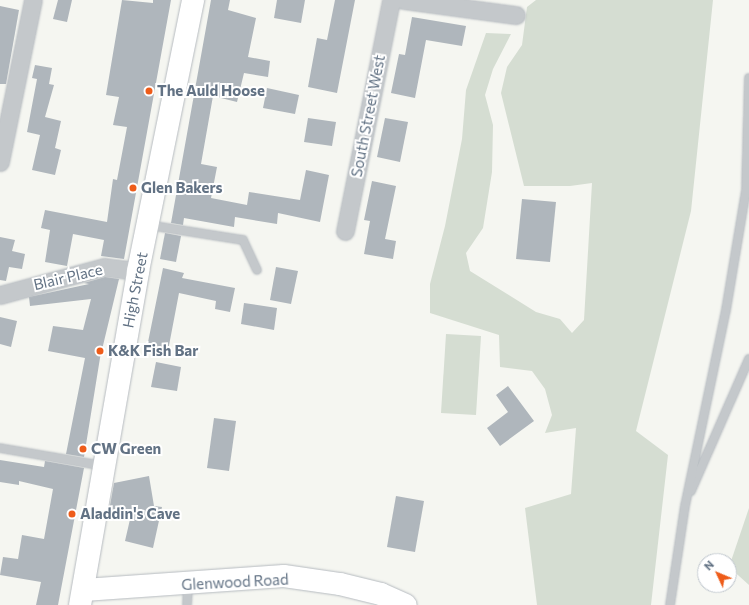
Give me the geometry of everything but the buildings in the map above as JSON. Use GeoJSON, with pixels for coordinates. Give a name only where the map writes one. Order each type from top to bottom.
{"type":"FeatureCollection","features":[{"type":"Feature","properties":{"kind":"main road","name":"High Street"},"geometry":{"type":"LineString","coordinates":[[82,597],[138,271],[194,0]]}},
{"type":"Feature","properties":{"kind":"main road","name":"Glenwood Road"},"geometry":{"type":"LineString","coordinates":[[82,597],[188,595],[284,576],[340,584],[380,600],[406,605]]}},
{"type":"Feature","properties":{"kind":"street"},"geometry":{"type":"LineString","coordinates":[[0,162],[33,0]]}},
{"type":"Feature","properties":{"kind":"street","name":"South Street West"},"geometry":{"type":"LineString","coordinates":[[345,231],[391,0]]}},
{"type":"Feature","properties":{"kind":"street"},"geometry":{"type":"LineString","coordinates":[[403,0],[516,15]]}},
{"type":"Feature","properties":{"kind":"street","name":"Blair Place"},"geometry":{"type":"LineString","coordinates":[[0,295],[104,267],[138,271]]}},
{"type":"Feature","properties":{"kind":"lane"},"geometry":{"type":"LineString","coordinates":[[670,605],[685,506],[726,310],[746,191],[749,78]]}},
{"type":"Feature","properties":{"kind":"lane"},"geometry":{"type":"LineString","coordinates":[[147,225],[243,240],[256,270]]}},
{"type":"Feature","properties":{"kind":"lane"},"geometry":{"type":"LineString","coordinates":[[685,506],[749,359]]}},
{"type":"Feature","properties":{"kind":"lane"},"geometry":{"type":"LineString","coordinates":[[0,448],[104,466]]}},
{"type":"Feature","properties":{"kind":"shaded area"},"geometry":{"type":"Polygon","coordinates":[[[536,0],[713,0],[691,211],[636,431],[668,455],[651,605],[537,605],[525,508],[571,494],[576,428],[545,433],[552,415],[545,389],[532,371],[500,367],[499,335],[430,313],[430,284],[445,226],[462,139],[466,90],[486,33],[511,34],[493,69],[485,95],[493,125],[492,172],[483,228],[466,253],[470,271],[536,312],[560,319],[572,333],[584,320],[592,183],[570,186],[524,186],[501,93],[507,67],[522,45],[527,7],[536,0]]]}},
{"type":"Feature","properties":{"kind":"shaded area"},"geometry":{"type":"Polygon","coordinates":[[[446,334],[481,336],[476,415],[441,413],[446,334]]]}},
{"type":"Feature","properties":{"kind":"shaded area"},"geometry":{"type":"Polygon","coordinates":[[[749,508],[749,585],[737,574],[737,553],[734,553],[749,508]]]}},
{"type":"Feature","properties":{"kind":"place","name":"The Auld Hoose"},"geometry":{"type":"Point","coordinates":[149,91]}},
{"type":"Feature","properties":{"kind":"place","name":"Glen Bakers"},"geometry":{"type":"Point","coordinates":[133,188]}},
{"type":"Feature","properties":{"kind":"place","name":"K&K Fish Bar"},"geometry":{"type":"Point","coordinates":[100,351]}},
{"type":"Feature","properties":{"kind":"place","name":"CW Green"},"geometry":{"type":"Point","coordinates":[83,449]}},
{"type":"Feature","properties":{"kind":"place","name":"Aladdin's Cave"},"geometry":{"type":"Point","coordinates":[72,514]}}]}
